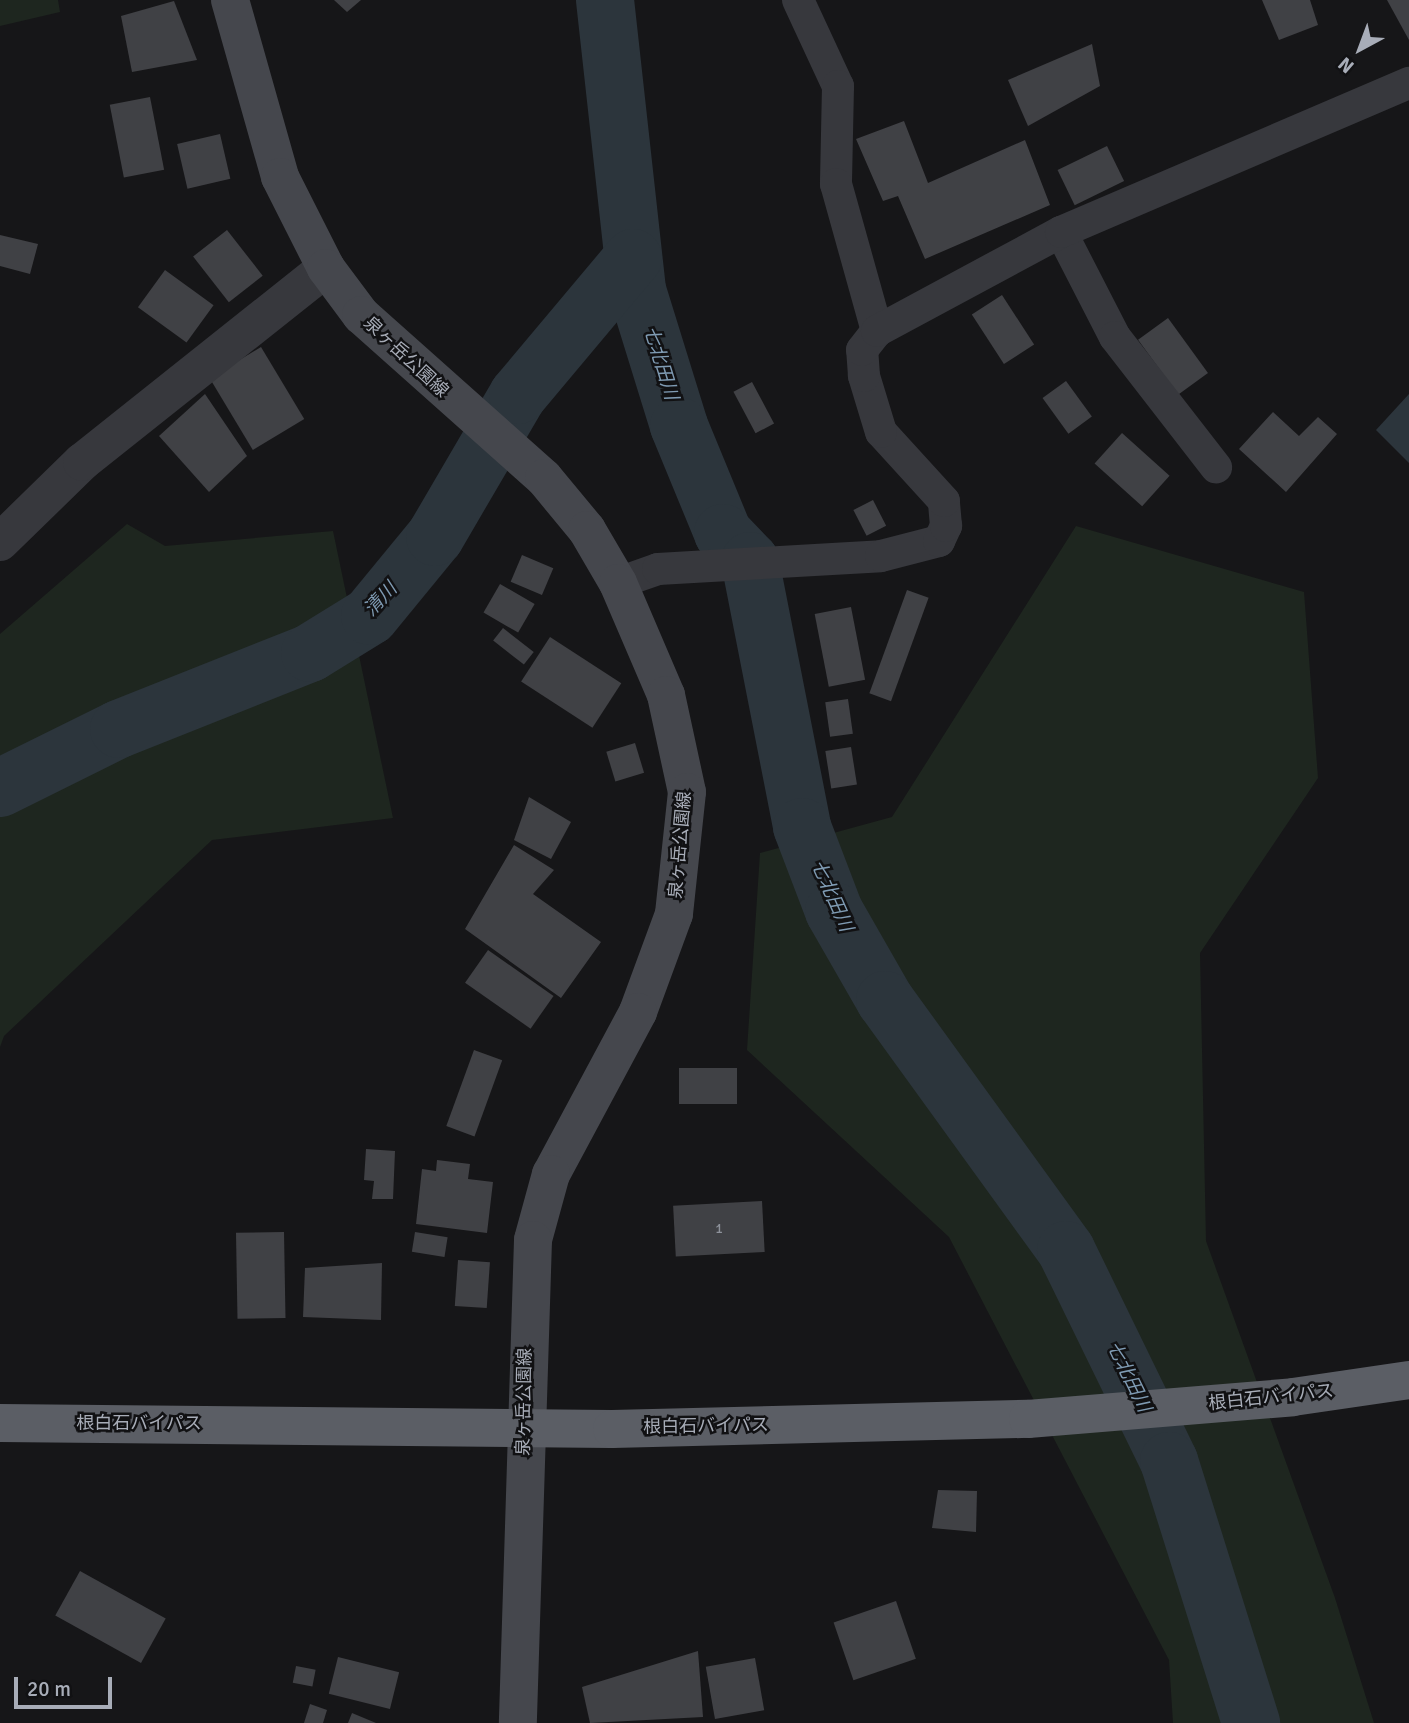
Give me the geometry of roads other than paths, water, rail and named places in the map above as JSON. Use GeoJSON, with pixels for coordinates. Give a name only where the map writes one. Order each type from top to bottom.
{"type":"FeatureCollection","features":[{"type":"Feature","properties":{"kind":"highway","name":"根白石バイパス"},"geometry":{"type":"LineString","coordinates":[[0,1423],[523,1426],[1028,1419],[1293,1397],[1409,1380]]}},
{"type":"Feature","properties":{"kind":"main road","name":"泉ヶ岳公園線"},"geometry":{"type":"LineString","coordinates":[[230,0],[280,177],[326,268],[361,315],[427,379],[544,478],[618,583],[666,695],[687,792],[674,914],[638,1012],[551,1174],[533,1240],[523,1426],[518,1723]]}},
{"type":"Feature","properties":{"kind":"street"},"geometry":{"type":"LineString","coordinates":[[799,0],[838,86],[836,184],[877,331]]}},
{"type":"Feature","properties":{"kind":"street"},"geometry":{"type":"LineString","coordinates":[[618,583],[657,569],[800,562],[911,550],[939,541],[946,526],[944,501],[881,432],[862,350],[877,331],[1061,232],[1409,83]]}},
{"type":"Feature","properties":{"kind":"street"},"geometry":{"type":"LineString","coordinates":[[1061,232],[1115,337],[1216,467]]}},
{"type":"Feature","properties":{"kind":"street"},"geometry":{"type":"LineString","coordinates":[[0,542],[82,462],[326,268]]}},
{"type":"Feature","properties":{"kind":"waterway","name":"七北田川"},"geometry":{"type":"LineString","coordinates":[[605,0],[637,290],[679,426],[723,533],[750,561],[802,827],[834,911],[885,1000],[1066,1250],[1169,1461],[1251,1723]]}},
{"type":"Feature","properties":{"kind":"waterway","name":"清川"},"geometry":{"type":"LineString","coordinates":[[0,788],[119,729],[310,653],[370,616],[435,537],[518,395],[633,258]]}}]}
